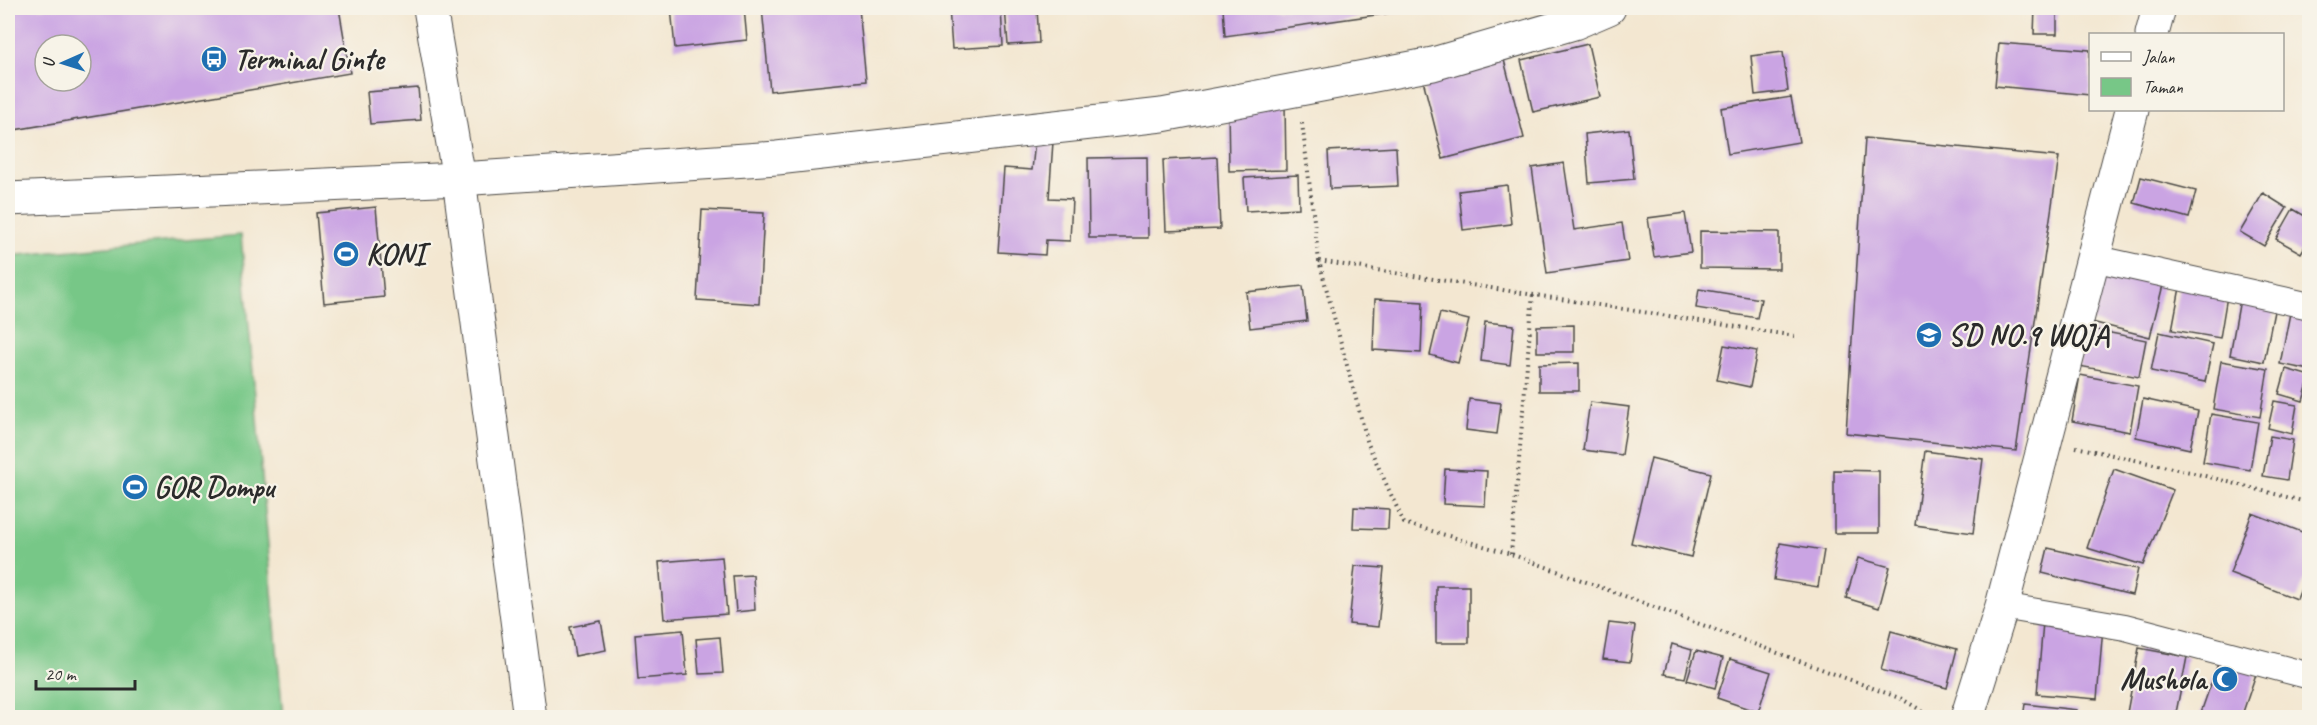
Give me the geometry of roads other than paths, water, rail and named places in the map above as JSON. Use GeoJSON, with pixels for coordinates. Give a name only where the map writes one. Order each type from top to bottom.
{"type":"FeatureCollection","features":[{"type":"Feature","properties":{"kind":"main road"},"geometry":{"type":"LineString","coordinates":[[430,8],[459,179],[530,717]]}},
{"type":"Feature","properties":{"kind":"main road"},"geometry":{"type":"LineString","coordinates":[[8,199],[459,179],[777,159],[986,137],[1162,115],[1433,64],[1574,23],[1609,8]]}},
{"type":"Feature","properties":{"kind":"main road"},"geometry":{"type":"LineString","coordinates":[[2152,33],[2159,8]]}},
{"type":"Feature","properties":{"kind":"main road"},"geometry":{"type":"LineString","coordinates":[[1966,717],[2002,606],[2132,111]]}},
{"type":"Feature","properties":{"kind":"street"},"geometry":{"type":"LineString","coordinates":[[2093,258],[2310,306]]}},
{"type":"Feature","properties":{"kind":"street"},"geometry":{"type":"LineString","coordinates":[[2002,606],[2125,627],[2310,676]]}},
{"type":"Feature","properties":{"kind":"place","name":"Terminal Ginte"},"geometry":{"type":"Point","coordinates":[214,59]}},
{"type":"Feature","properties":{"kind":"place","name":"KONI"},"geometry":{"type":"Point","coordinates":[346,254]}},
{"type":"Feature","properties":{"kind":"place","name":"SD NO.9 WOJA"},"geometry":{"type":"Point","coordinates":[1929,335]}},
{"type":"Feature","properties":{"kind":"place","name":"GOR Dompu"},"geometry":{"type":"Point","coordinates":[135,487]}},
{"type":"Feature","properties":{"kind":"place","name":"Mushola"},"geometry":{"type":"Point","coordinates":[2225,679]}}]}
